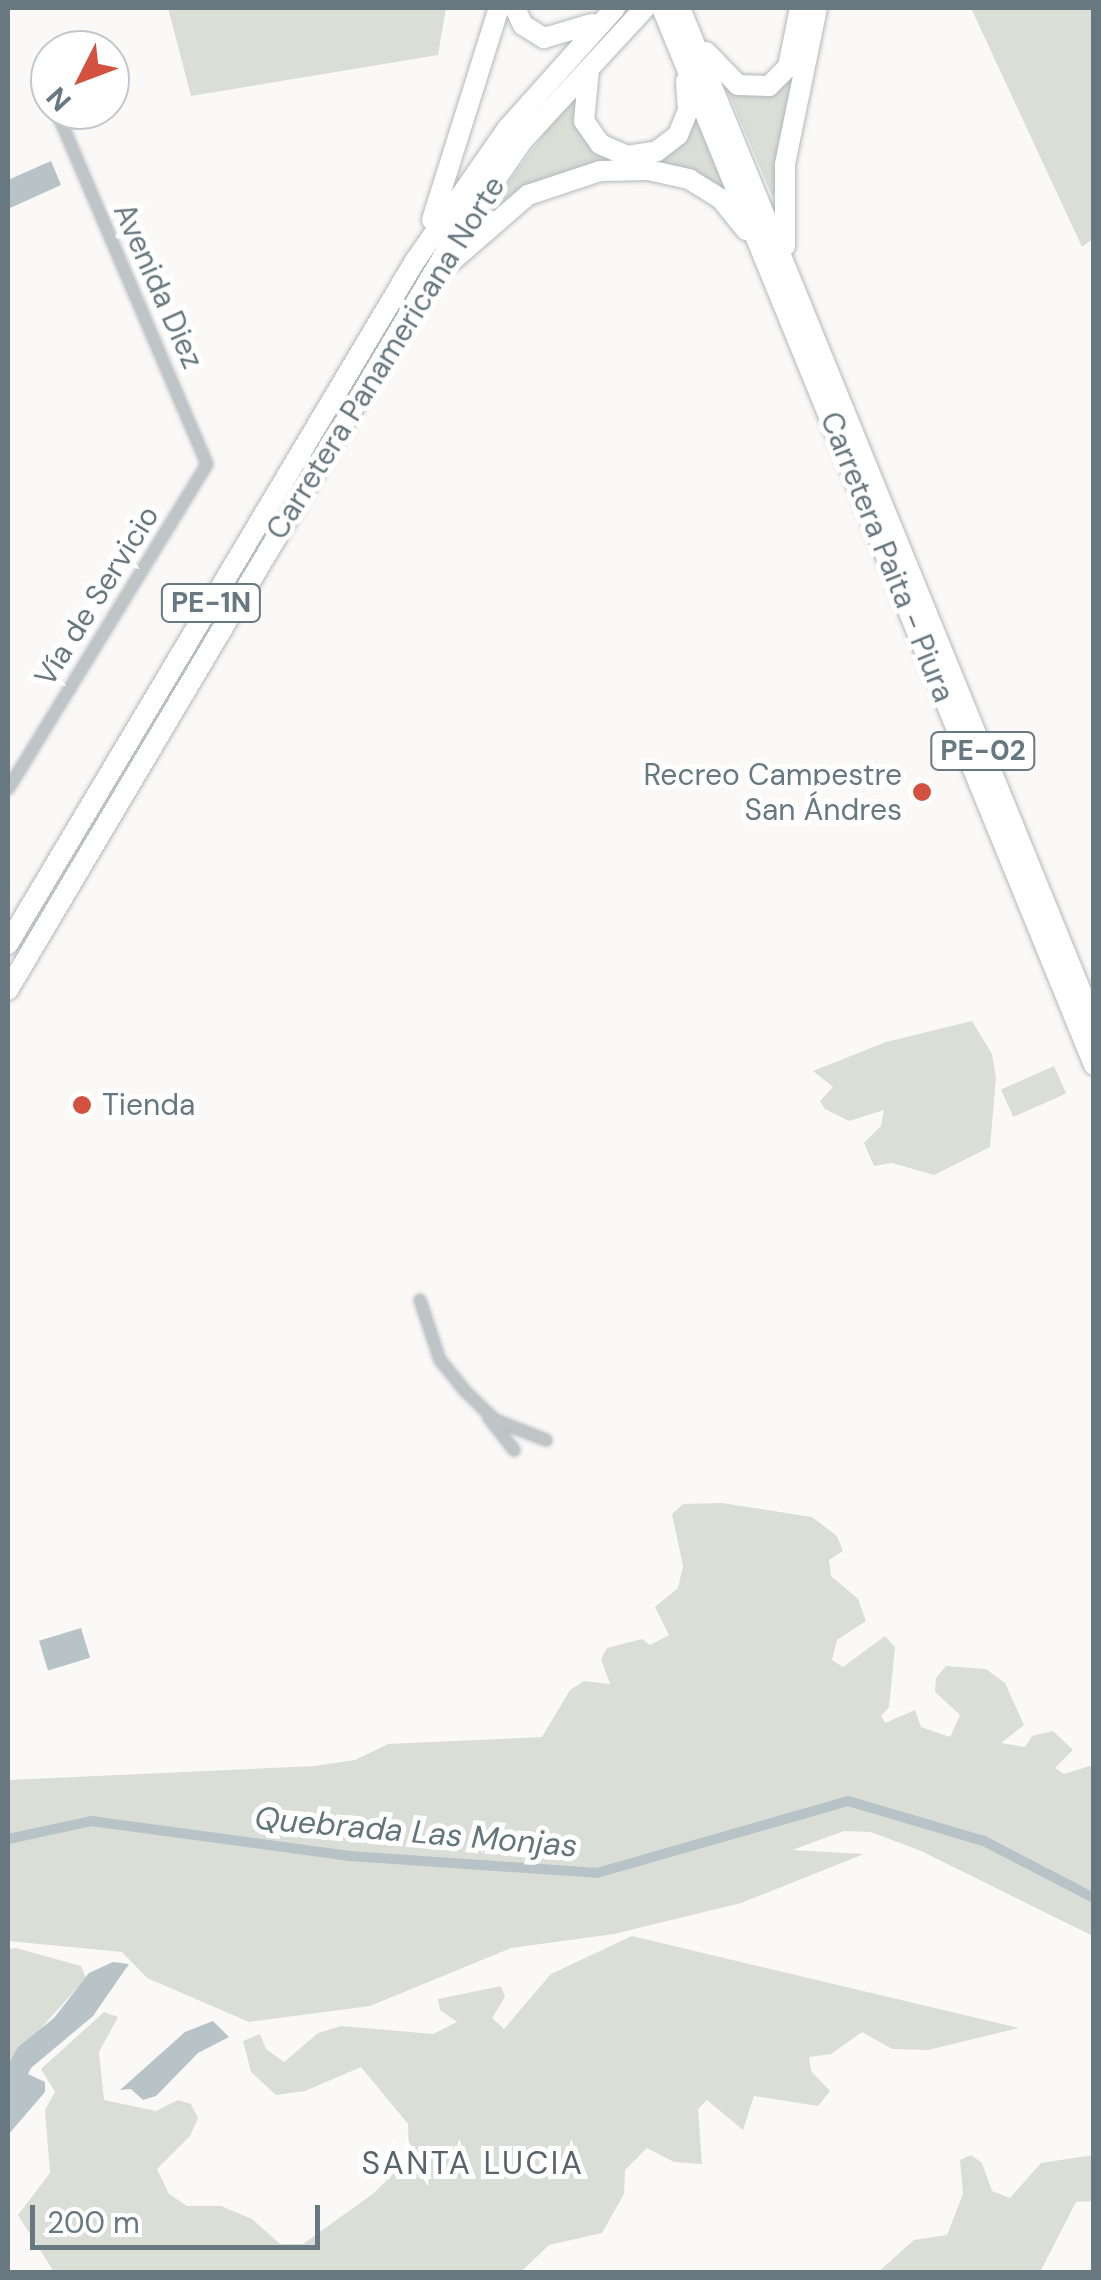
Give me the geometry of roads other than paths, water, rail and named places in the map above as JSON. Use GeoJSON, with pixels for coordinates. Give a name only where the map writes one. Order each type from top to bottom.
{"type":"FeatureCollection","features":[{"type":"Feature","properties":{"kind":"highway"},"geometry":{"type":"LineString","coordinates":[[415,261],[462,138],[499,8]]}},
{"type":"Feature","properties":{"kind":"highway"},"geometry":{"type":"LineString","coordinates":[[515,8],[523,25],[544,38],[609,13]]}},
{"type":"Feature","properties":{"kind":"highway","name":"Carretera Panamericana Norte"},"geometry":{"type":"LineString","coordinates":[[8,990],[414,304],[489,186],[594,56],[644,8]]}},
{"type":"Feature","properties":{"kind":"highway"},"geometry":{"type":"LineString","coordinates":[[685,42],[733,82],[764,88],[788,67],[800,8]]}},
{"type":"Feature","properties":{"kind":"highway"},"geometry":{"type":"LineString","coordinates":[[779,268],[784,164],[817,8]]}},
{"type":"Feature","properties":{"kind":"highway","name":"Carretera Paita - Piura"},"geometry":{"type":"LineString","coordinates":[[675,10],[1094,1023]]}},
{"type":"Feature","properties":{"kind":"highway","name":"Carretera Panamericana Norte"},"geometry":{"type":"LineString","coordinates":[[8,944],[415,261],[508,129],[609,13]]}},
{"type":"Feature","properties":{"kind":"highway"},"geometry":{"type":"LineString","coordinates":[[594,56],[582,93],[584,121],[606,148],[639,156],[670,144],[685,123],[685,42]]}},
{"type":"Feature","properties":{"kind":"highway"},"geometry":{"type":"LineString","coordinates":[[414,304],[513,204],[566,179],[620,169],[677,175],[714,192],[779,268]]}},
{"type":"Feature","properties":{"kind":"highway","name":"Carretera Paita - Piura"},"geometry":{"type":"LineString","coordinates":[[779,268],[1094,1065]]}},
{"type":"Feature","properties":{"kind":"highway"},"geometry":{"type":"LineString","coordinates":[[174,666],[193,677]]}},
{"type":"Feature","properties":{"kind":"street","name":"Avenida Diez"},"geometry":{"type":"LineString","coordinates":[[65,130],[206,455],[198,482]]}},
{"type":"Feature","properties":{"kind":"street","name":"Vía de Servicio"},"geometry":{"type":"LineString","coordinates":[[8,789],[198,482]]}},
{"type":"Feature","properties":{"kind":"street"},"geometry":{"type":"LineString","coordinates":[[420,1300],[440,1360],[514,1450]]}},
{"type":"Feature","properties":{"kind":"street"},"geometry":{"type":"LineString","coordinates":[[482,1410],[546,1440]]}},
{"type":"Feature","properties":{"kind":"waterway","name":"Quebrada Las Monjas"},"geometry":{"type":"LineString","coordinates":[[8,1839],[91,1821],[350,1856],[597,1873],[848,1801],[984,1841],[1094,1898]]}},
{"type":"Feature","properties":{"kind":"place","name":"Recreo Campestre San Ándres"},"geometry":{"type":"Point","coordinates":[922,792]}},
{"type":"Feature","properties":{"kind":"place","name":"Tienda"},"geometry":{"type":"Point","coordinates":[82,1105]}},
{"type":"Feature","properties":{"kind":"district","name":"SANTA LUCIA"},"geometry":{"type":"Point","coordinates":[473,2163]}}]}
